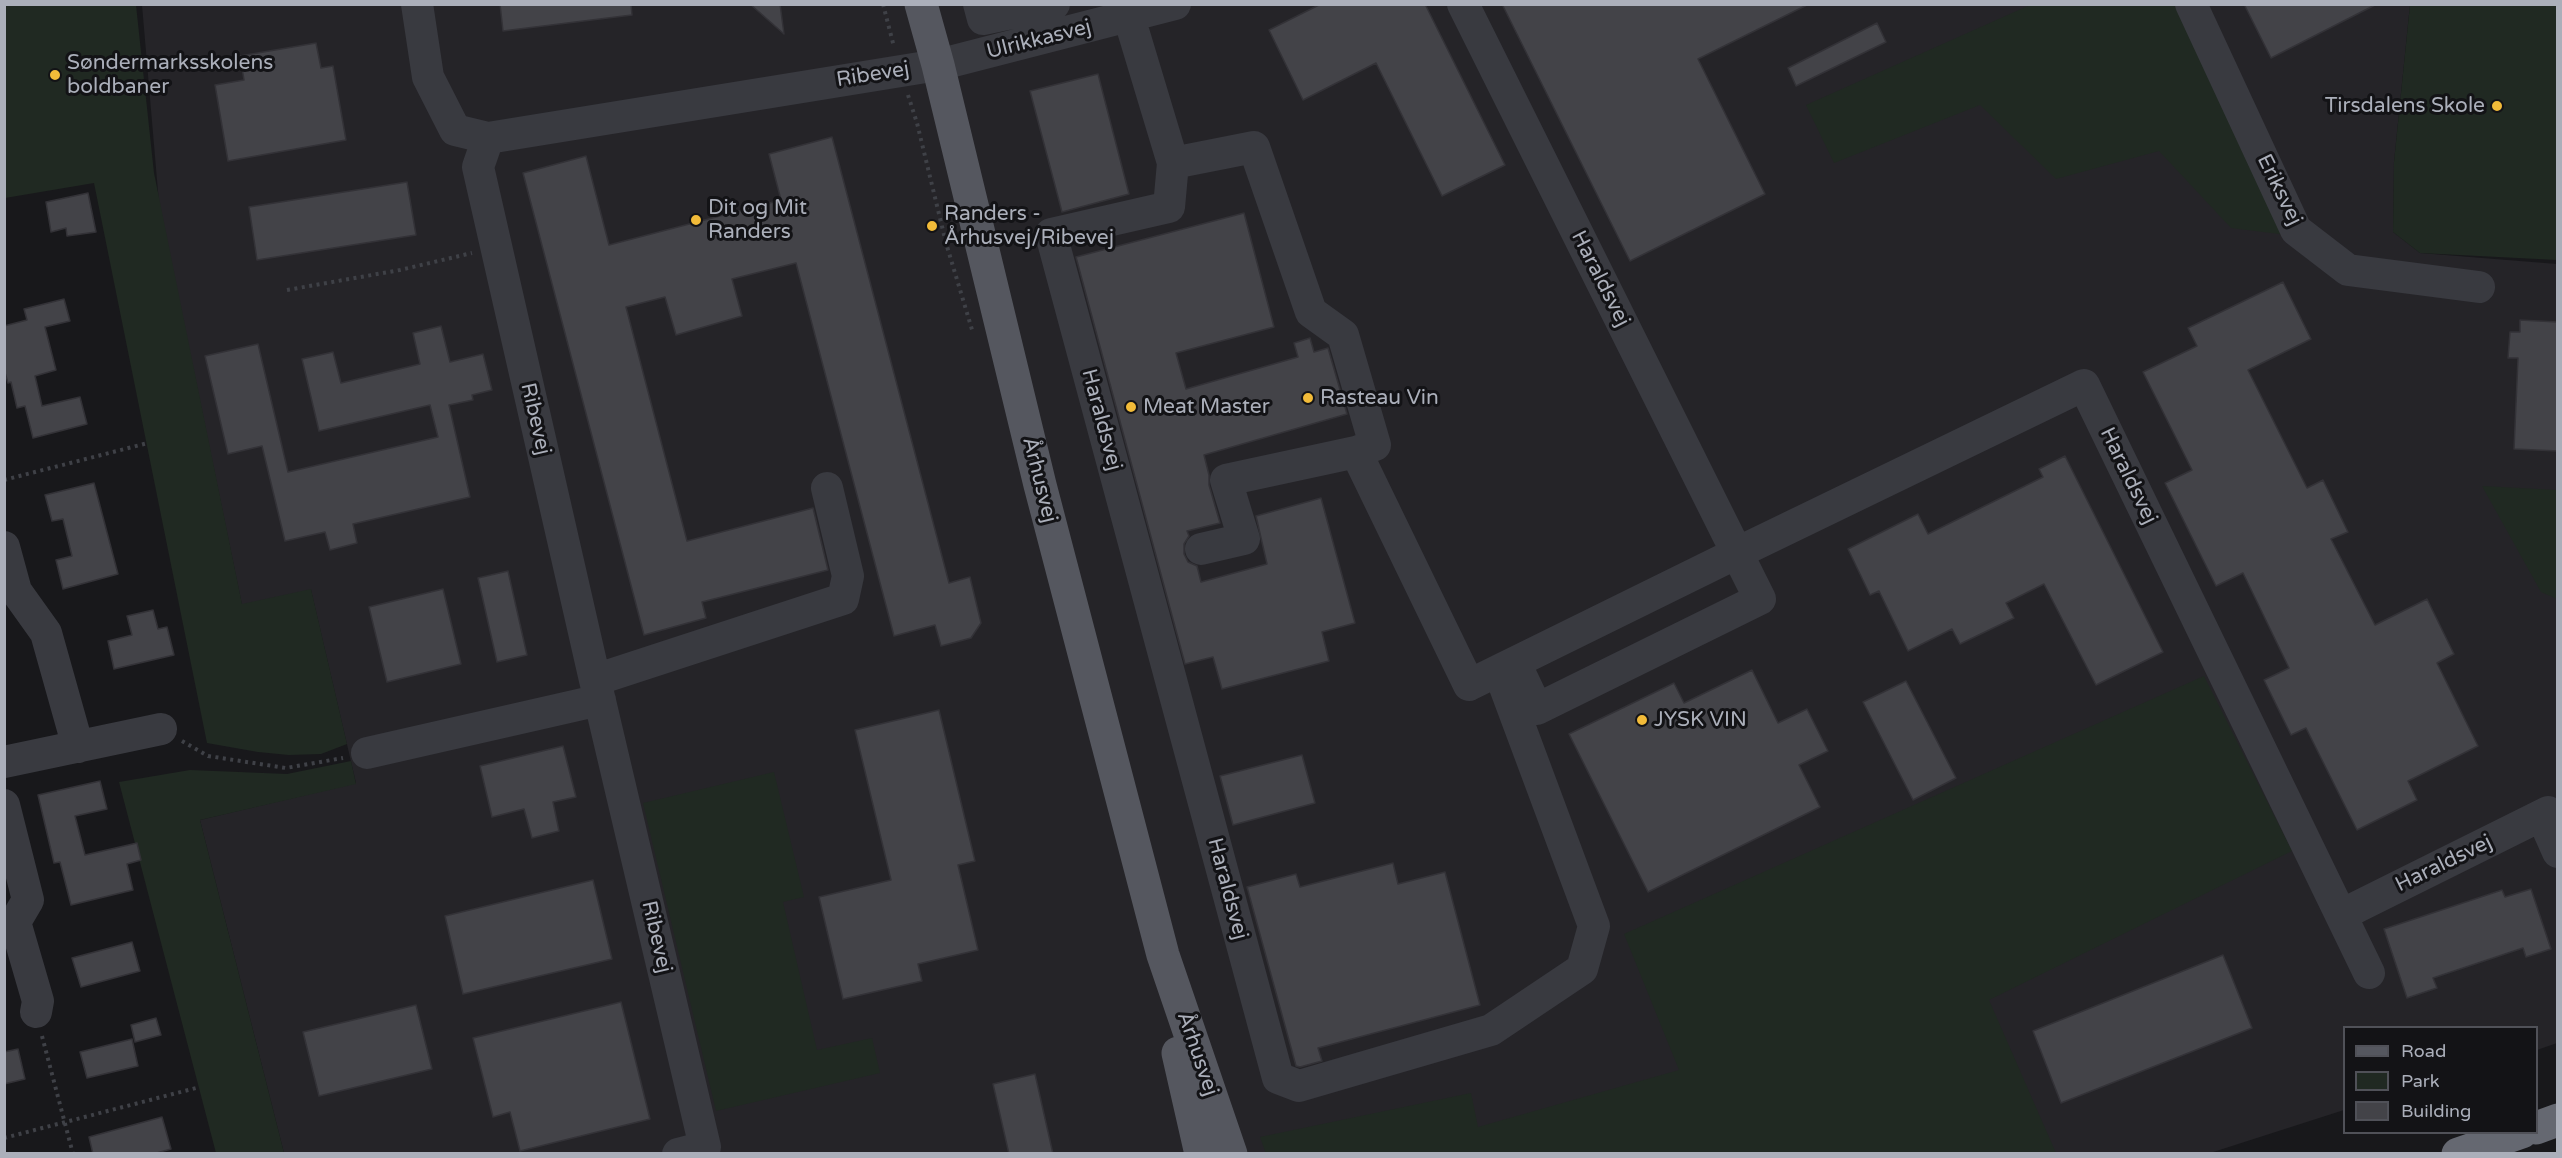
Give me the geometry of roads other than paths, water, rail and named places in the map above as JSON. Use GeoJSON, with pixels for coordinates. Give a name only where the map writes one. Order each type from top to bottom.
{"type":"FeatureCollection","features":[{"type":"Feature","properties":{"kind":"highway"},"geometry":{"type":"LineString","coordinates":[[2538,1127],[2558,1120]]}},
{"type":"Feature","properties":{"kind":"highway"},"geometry":{"type":"LineString","coordinates":[[2458,1154],[2516,1134]]}},
{"type":"Feature","properties":{"kind":"main road","name":"Århusvej"},"geometry":{"type":"LineString","coordinates":[[921,4],[938,65],[1040,485],[1163,955],[1231,1154]]}},
{"type":"Feature","properties":{"kind":"main road","name":"Århusvej"},"geometry":{"type":"LineString","coordinates":[[1163,955],[1179,1062],[1201,1154]]}},
{"type":"Feature","properties":{"kind":"street","name":"Ribevej"},"geometry":{"type":"LineString","coordinates":[[417,4],[428,77],[454,130],[488,138],[938,65]]}},
{"type":"Feature","properties":{"kind":"street"},"geometry":{"type":"LineString","coordinates":[[979,4],[983,19],[1054,4]]}},
{"type":"Feature","properties":{"kind":"street","name":"Ulrikkasvej"},"geometry":{"type":"LineString","coordinates":[[938,65],[1078,17],[1129,17],[1175,4]]}},
{"type":"Feature","properties":{"kind":"street","name":"Haraldsvej"},"geometry":{"type":"LineString","coordinates":[[1463,4],[1760,599],[1537,709],[1507,667]]}},
{"type":"Feature","properties":{"kind":"street","name":"Eriksvej"},"geometry":{"type":"LineString","coordinates":[[2191,4],[2296,230],[2348,270],[2479,287]]}},
{"type":"Feature","properties":{"kind":"street","name":"Haraldsvej"},"geometry":{"type":"LineString","coordinates":[[1129,17],[1173,163],[1169,207],[1051,234],[1278,1078],[1299,1086],[1491,1030],[1582,969],[1594,926],[1507,667]]}},
{"type":"Feature","properties":{"kind":"street","name":"Ribevej"},"geometry":{"type":"LineString","coordinates":[[488,138],[478,167],[597,690],[705,1147],[678,1154]]}},
{"type":"Feature","properties":{"kind":"street"},"geometry":{"type":"LineString","coordinates":[[1173,163],[1254,147],[1311,312],[1343,335],[1375,445],[1356,452],[1226,480],[1244,539],[1201,549]]}},
{"type":"Feature","properties":{"kind":"street","name":"Haraldsvej"},"geometry":{"type":"LineString","coordinates":[[1356,452],[1469,685],[2084,385],[2369,973]]}},
{"type":"Feature","properties":{"kind":"street"},"geometry":{"type":"LineString","coordinates":[[367,753],[597,690],[843,599],[848,576],[827,488]]}},
{"type":"Feature","properties":{"kind":"street"},"geometry":{"type":"LineString","coordinates":[[4,547],[16,591],[46,633],[78,747]]}},
{"type":"Feature","properties":{"kind":"street"},"geometry":{"type":"LineString","coordinates":[[4,762],[161,729]]}},
{"type":"Feature","properties":{"kind":"street"},"geometry":{"type":"LineString","coordinates":[[4,805],[28,900],[15,922],[38,1001],[36,1012]]}},
{"type":"Feature","properties":{"kind":"street","name":"Haraldsvej"},"geometry":{"type":"LineString","coordinates":[[2340,915],[2545,814],[2558,852]]}},
{"type":"Feature","properties":{"kind":"place","name":"Søndermarksskolens boldbaner"},"geometry":{"type":"Point","coordinates":[55,75]}},
{"type":"Feature","properties":{"kind":"place","name":"Tirsdalens Skole"},"geometry":{"type":"Point","coordinates":[2497,106]}},
{"type":"Feature","properties":{"kind":"place","name":"Dit og Mit Randers"},"geometry":{"type":"Point","coordinates":[696,220]}},
{"type":"Feature","properties":{"kind":"place","name":"Randers - Århusvej/Ribevej"},"geometry":{"type":"Point","coordinates":[932,226]}},
{"type":"Feature","properties":{"kind":"place","name":"Rasteau Vin"},"geometry":{"type":"Point","coordinates":[1308,398]}},
{"type":"Feature","properties":{"kind":"place","name":"Meat Master"},"geometry":{"type":"Point","coordinates":[1131,407]}},
{"type":"Feature","properties":{"kind":"place","name":"JYSK VIN"},"geometry":{"type":"Point","coordinates":[1642,720]}}]}
